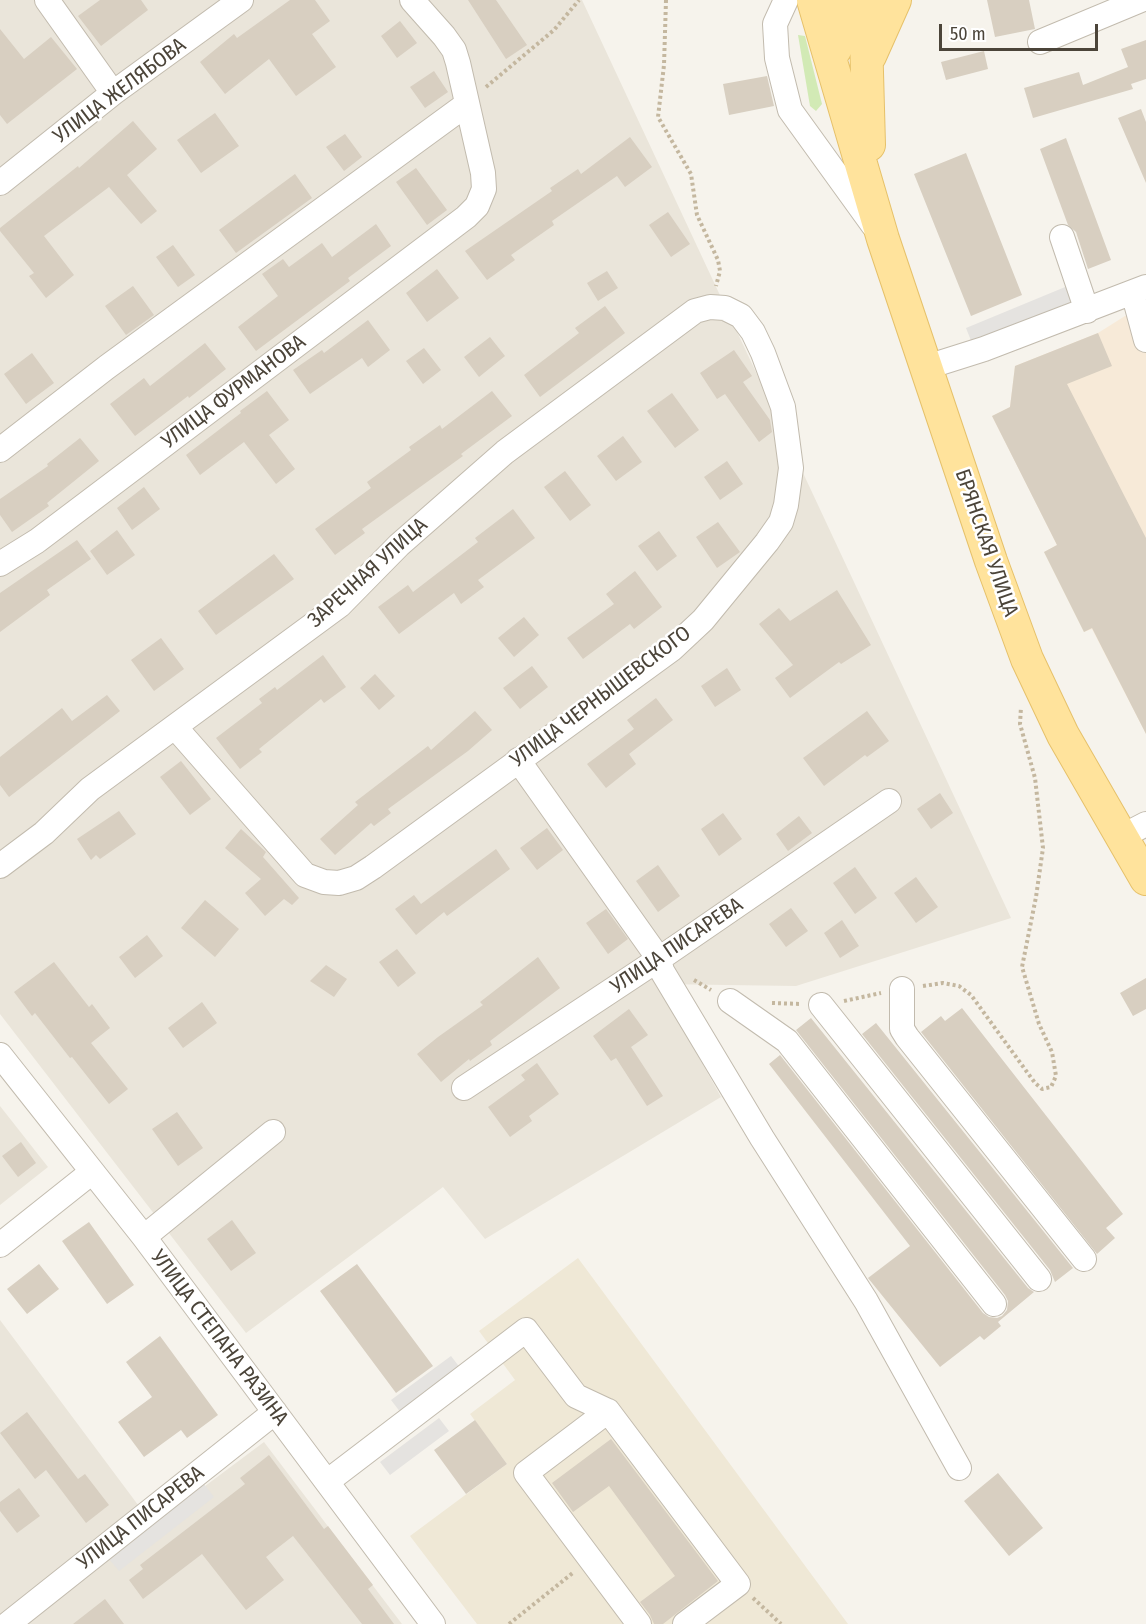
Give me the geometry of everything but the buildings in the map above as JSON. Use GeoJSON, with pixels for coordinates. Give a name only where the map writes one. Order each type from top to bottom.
{"type":"FeatureCollection","features":[{"type":"Feature","properties":{"kind":"main road"},"geometry":{"type":"LineString","coordinates":[[813,0],[834,67]]}},
{"type":"Feature","properties":{"kind":"main road","name":"БРЯНСКАЯ УЛИЦА"},"geometry":{"type":"LineString","coordinates":[[840,0],[834,67],[884,240],[991,561],[1027,659],[1063,735],[1134,831],[1146,879]]}},
{"type":"Feature","properties":{"kind":"main road","name":"БРЯНСКАЯ УЛИЦА"},"geometry":{"type":"LineString","coordinates":[[865,0],[870,188]]}},
{"type":"Feature","properties":{"kind":"main road"},"geometry":{"type":"LineString","coordinates":[[867,65],[895,0]]}},
{"type":"Feature","properties":{"kind":"street"},"geometry":{"type":"LineString","coordinates":[[47,0],[113,93]]}},
{"type":"Feature","properties":{"kind":"street","name":"УЛИЦА ЖЕЛЯБОВА"},"geometry":{"type":"LineString","coordinates":[[0,183],[113,93],[241,0]]}},
{"type":"Feature","properties":{"kind":"street","name":"УЛИЦА ФУРМАНОВА"},"geometry":{"type":"LineString","coordinates":[[0,564],[37,541],[466,217],[477,206],[484,189],[483,173],[454,50],[412,0]]}},
{"type":"Feature","properties":{"kind":"street"},"geometry":{"type":"LineString","coordinates":[[786,0],[775,24],[777,58],[790,110],[884,240]]}},
{"type":"Feature","properties":{"kind":"street"},"geometry":{"type":"LineString","coordinates":[[1040,42],[1141,0]]}},
{"type":"Feature","properties":{"kind":"street"},"geometry":{"type":"LineString","coordinates":[[0,450],[107,367],[466,104]]}},
{"type":"Feature","properties":{"kind":"street"},"geometry":{"type":"LineString","coordinates":[[1062,237],[1087,310]]}},
{"type":"Feature","properties":{"kind":"street"},"geometry":{"type":"LineString","coordinates":[[927,368],[984,349],[1139,290],[1146,340]]}},
{"type":"Feature","properties":{"kind":"street","name":"ЗАРЕЧНАЯ УЛИЦА"},"geometry":{"type":"LineString","coordinates":[[0,866],[44,833],[90,789],[340,604],[399,545],[505,452],[695,311],[710,307]]}},
{"type":"Feature","properties":{"kind":"street","name":"УЛИЦА ЧЕРНЫШЕВСКОГО"},"geometry":{"type":"LineString","coordinates":[[176,727],[305,875],[324,882],[339,883],[356,878],[672,649],[703,620],[781,522],[786,505],[791,468],[783,407],[753,332],[741,316],[725,308],[710,307]]}},
{"type":"Feature","properties":{"kind":"street"},"geometry":{"type":"LineString","coordinates":[[518,760],[659,959],[662,971],[762,1138],[866,1301],[959,1468]]}},
{"type":"Feature","properties":{"kind":"street","name":"УЛИЦА ПИСАРЕВА"},"geometry":{"type":"LineString","coordinates":[[464,1088],[659,959],[889,801]]}},
{"type":"Feature","properties":{"kind":"street"},"geometry":{"type":"LineString","coordinates":[[902,989],[902,1029],[907,1037],[1084,1259]]}},
{"type":"Feature","properties":{"kind":"street"},"geometry":{"type":"LineString","coordinates":[[730,1001],[787,1041],[994,1304]]}},
{"type":"Feature","properties":{"kind":"street"},"geometry":{"type":"LineString","coordinates":[[821,1005],[1039,1279]]}},
{"type":"Feature","properties":{"kind":"street","name":"УЛИЦА СТЕПАНА РАЗИНА"},"geometry":{"type":"LineString","coordinates":[[0,1056],[144,1237],[433,1624]]}},
{"type":"Feature","properties":{"kind":"street"},"geometry":{"type":"LineString","coordinates":[[144,1237],[273,1132]]}},
{"type":"Feature","properties":{"kind":"street"},"geometry":{"type":"LineString","coordinates":[[0,1245],[92,1172]]}},
{"type":"Feature","properties":{"kind":"street"},"geometry":{"type":"LineString","coordinates":[[328,1481],[526,1330],[576,1396],[608,1411],[738,1584],[685,1624]]}},
{"type":"Feature","properties":{"kind":"street"},"geometry":{"type":"LineString","coordinates":[[608,1411],[526,1473],[639,1624]]}},
{"type":"Feature","properties":{"kind":"street","name":"УЛИЦА ПИСАРЕВА"},"geometry":{"type":"LineString","coordinates":[[8,1624],[275,1412]]}},
{"type":"Feature","properties":{"kind":"path"},"geometry":{"type":"LineString","coordinates":[[466,104],[554,30],[579,0]]}},
{"type":"Feature","properties":{"kind":"path"},"geometry":{"type":"LineString","coordinates":[[666,0],[664,65],[658,117],[691,174],[697,215],[718,260],[720,271],[710,307]]}},
{"type":"Feature","properties":{"kind":"path"},"geometry":{"type":"LineString","coordinates":[[1022,705],[1020,724],[1035,778],[1043,848],[1022,967],[1039,1024],[1052,1052],[1056,1076],[1051,1087]]}},
{"type":"Feature","properties":{"kind":"path"},"geometry":{"type":"LineString","coordinates":[[509,1624],[580,1566]]}},
{"type":"Feature","properties":{"kind":"path"},"geometry":{"type":"LineString","coordinates":[[738,1584],[781,1624]]}},
{"type":"Feature","properties":{"kind":"shaded area"},"geometry":{"type":"Polygon","coordinates":[[[0,0],[582,0],[1011,918],[796,986],[658,984],[721,1097],[485,1239],[443,1187],[246,1333],[0,1014],[0,0]]]}},
{"type":"Feature","properties":{"kind":"shaded area"},"geometry":{"type":"Polygon","coordinates":[[[1070,285],[1076,300],[972,343],[966,328],[1070,285]]]}},
{"type":"Feature","properties":{"kind":"shaded area"},"geometry":{"type":"Polygon","coordinates":[[[1146,309],[1146,734],[1092,629],[1084,632],[1044,552],[1057,545],[992,416],[1010,407],[1015,366],[1098,333],[1125,316],[1146,309]]]}},
{"type":"Feature","properties":{"kind":"shaded area"},"geometry":{"type":"Polygon","coordinates":[[[0,1106],[48,1167],[0,1205],[0,1106]]]}},
{"type":"Feature","properties":{"kind":"shaded area"},"geometry":{"type":"Polygon","coordinates":[[[578,1258],[848,1624],[477,1624],[410,1536],[507,1464],[470,1414],[515,1380],[479,1331],[578,1258]]]}},
{"type":"Feature","properties":{"kind":"shaded area"},"geometry":{"type":"Polygon","coordinates":[[[0,1320],[153,1525],[264,1442],[402,1624],[0,1624],[0,1320]]]}},
{"type":"Feature","properties":{"kind":"shaded area"},"geometry":{"type":"Polygon","coordinates":[[[451,1356],[461,1369],[401,1413],[391,1400],[451,1356]]]}},
{"type":"Feature","properties":{"kind":"shaded area"},"geometry":{"type":"Polygon","coordinates":[[[439,1418],[449,1431],[390,1475],[380,1462],[439,1418]]]}},
{"type":"Feature","properties":{"kind":"shaded area"},"geometry":{"type":"Polygon","coordinates":[[[204,1484],[214,1497],[119,1571],[108,1558],[204,1484]]]}},
{"type":"Feature","properties":{"kind":"green space"},"geometry":{"type":"Polygon","coordinates":[[[798,35],[805,36],[822,104],[816,111],[810,106],[798,35]]]}}]}
